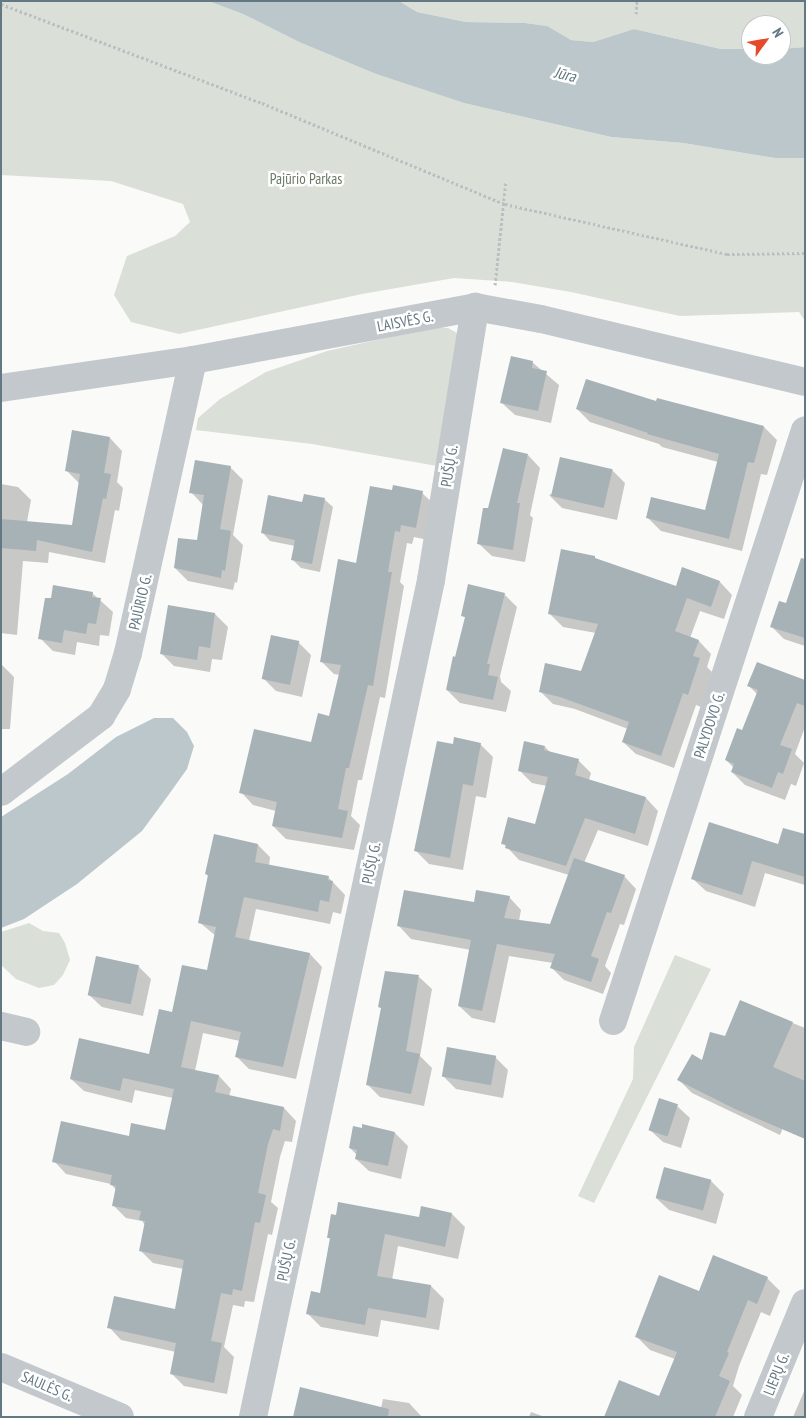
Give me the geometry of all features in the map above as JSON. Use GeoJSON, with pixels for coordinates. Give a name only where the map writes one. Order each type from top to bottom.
{"type":"FeatureCollection","features":[{"type":"Feature","properties":{"kind":"street","name":"LAISVĖS G."},"geometry":{"type":"LineString","coordinates":[[1,388],[193,360],[484,309],[541,319],[805,382]]}},
{"type":"Feature","properties":{"kind":"street","name":"PUŠŲ G."},"geometry":{"type":"LineString","coordinates":[[253,1417],[431,580],[484,309]]}},
{"type":"Feature","properties":{"kind":"street","name":"PAJŪRIO G."},"geometry":{"type":"LineString","coordinates":[[1,792],[101,716],[117,689],[128,653],[193,360]]}},
{"type":"Feature","properties":{"kind":"street","name":"PALYDOVO G."},"geometry":{"type":"LineString","coordinates":[[613,1021],[805,430]]}},
{"type":"Feature","properties":{"kind":"street","name":"LIEPŲ G."},"geometry":{"type":"LineString","coordinates":[[758,1417],[805,1303]]}},
{"type":"Feature","properties":{"kind":"street","name":"SAULĖS G."},"geometry":{"type":"LineString","coordinates":[[1,1367],[120,1417]]}},
{"type":"Feature","properties":{"kind":"path"},"geometry":{"type":"LineString","coordinates":[[636,14],[637,1]]}},
{"type":"Feature","properties":{"kind":"path"},"geometry":{"type":"LineString","coordinates":[[1,4],[262,103],[505,204],[727,254],[805,253]]}},
{"type":"Feature","properties":{"kind":"path"},"geometry":{"type":"LineString","coordinates":[[484,309],[505,204],[506,181]]}},
{"type":"Feature","properties":{"kind":"green space","name":"Pajūrio Parkas"},"geometry":{"type":"Polygon","coordinates":[[[1,1],[208,1],[243,14],[299,42],[376,74],[464,103],[611,137],[683,143],[775,158],[805,158],[805,321],[799,312],[680,316],[571,292],[512,282],[454,278],[362,294],[179,334],[131,322],[114,295],[127,256],[175,236],[190,222],[183,204],[111,181],[1,175],[1,1]]]}},
{"type":"Feature","properties":{"kind":"green space"},"geometry":{"type":"Polygon","coordinates":[[[399,1],[805,1],[805,47],[791,48],[791,15],[741,15],[741,49],[721,49],[634,29],[593,42],[571,40],[546,26],[525,23],[466,22],[417,12],[399,1]]]}},
{"type":"Feature","properties":{"kind":"green space"},"geometry":{"type":"Polygon","coordinates":[[[435,327],[448,328],[457,333],[457,346],[437,466],[312,444],[196,430],[198,418],[220,399],[266,372],[327,351],[435,327]]]}},
{"type":"Feature","properties":{"kind":"green space"},"geometry":{"type":"Polygon","coordinates":[[[29,923],[43,931],[59,933],[65,943],[70,960],[63,975],[54,985],[39,988],[16,979],[1,965],[1,932],[29,923]]]}},
{"type":"Feature","properties":{"kind":"green space"},"geometry":{"type":"Polygon","coordinates":[[[675,955],[711,969],[594,1203],[578,1196],[633,1079],[634,1047],[675,955]]]}},
{"type":"Feature","properties":{"kind":"water","name":"Jūra"},"geometry":{"type":"Polygon","coordinates":[[[208,1],[399,1],[417,12],[466,22],[525,23],[547,26],[571,40],[593,42],[634,29],[721,49],[741,49],[741,65],[791,65],[791,48],[805,47],[805,158],[775,158],[683,143],[611,137],[464,103],[376,74],[299,42],[243,14],[208,1]]]}},
{"type":"Feature","properties":{"kind":"water"},"geometry":{"type":"Polygon","coordinates":[[[154,718],[173,718],[187,732],[194,746],[187,769],[167,797],[142,831],[77,884],[24,919],[1,928],[1,817],[68,774],[116,737],[154,718]]]}},
{"type":"Feature","properties":{"kind":"building"},"geometry":{"type":"Polygon","coordinates":[[[511,356],[533,361],[532,368],[547,371],[538,411],[500,403],[511,356]]]}},
{"type":"Feature","properties":{"kind":"building"},"geometry":{"type":"Polygon","coordinates":[[[586,379],[656,401],[657,398],[764,426],[754,463],[748,462],[729,539],[646,518],[651,497],[705,510],[719,454],[647,434],[576,409],[586,379]]]}},
{"type":"Feature","properties":{"kind":"building"},"geometry":{"type":"Polygon","coordinates":[[[72,430],[110,437],[104,473],[111,474],[106,499],[103,498],[92,552],[37,540],[36,551],[1,548],[1,519],[72,525],[80,474],[65,471],[72,430]]]}},
{"type":"Feature","properties":{"kind":"building"},"geometry":{"type":"Polygon","coordinates":[[[503,448],[528,454],[517,503],[520,503],[513,550],[477,544],[483,508],[488,508],[503,448]]]}},
{"type":"Feature","properties":{"kind":"building"},"geometry":{"type":"Polygon","coordinates":[[[560,457],[613,469],[604,508],[551,496],[560,457]]]}},
{"type":"Feature","properties":{"kind":"building"},"geometry":{"type":"Polygon","coordinates":[[[195,460],[231,466],[220,529],[231,531],[225,571],[222,570],[221,578],[174,568],[178,538],[197,540],[204,495],[189,493],[195,460]]]}},
{"type":"Feature","properties":{"kind":"building"},"geometry":{"type":"Polygon","coordinates":[[[393,485],[423,491],[416,528],[401,525],[400,532],[395,531],[388,572],[392,572],[373,686],[368,685],[349,768],[346,768],[338,809],[348,811],[342,838],[272,826],[277,802],[239,793],[254,729],[311,742],[318,713],[329,716],[341,665],[320,662],[338,559],[356,563],[370,486],[392,490],[393,485]]]}},
{"type":"Feature","properties":{"kind":"building"},"geometry":{"type":"Polygon","coordinates":[[[304,494],[325,498],[312,564],[291,560],[295,540],[261,533],[268,495],[302,502],[304,494]]]}},
{"type":"Feature","properties":{"kind":"building"},"geometry":{"type":"Polygon","coordinates":[[[561,549],[595,556],[595,558],[676,586],[682,567],[720,581],[711,607],[687,598],[675,631],[699,640],[693,656],[700,658],[688,695],[683,693],[661,756],[622,742],[629,722],[560,697],[539,692],[545,663],[581,671],[598,624],[548,614],[561,549]]]}},
{"type":"Feature","properties":{"kind":"building"},"geometry":{"type":"Polygon","coordinates":[[[801,558],[805,559],[805,638],[770,627],[779,601],[786,603],[801,558]]]}},
{"type":"Feature","properties":{"kind":"building"},"geometry":{"type":"Polygon","coordinates":[[[468,584],[505,593],[487,664],[490,664],[488,675],[498,677],[493,700],[446,690],[453,656],[455,657],[465,617],[461,616],[468,584]]]}},
{"type":"Feature","properties":{"kind":"building"},"geometry":{"type":"Polygon","coordinates":[[[53,585],[93,592],[92,597],[101,598],[96,624],[88,623],[86,634],[64,630],[62,643],[38,639],[45,598],[51,598],[53,585]]]}},
{"type":"Feature","properties":{"kind":"building"},"geometry":{"type":"Polygon","coordinates":[[[168,605],[215,613],[210,648],[199,646],[197,660],[160,654],[168,605]]]}},
{"type":"Feature","properties":{"kind":"building"},"geometry":{"type":"Polygon","coordinates":[[[271,635],[299,641],[290,685],[262,679],[271,635]]]}},
{"type":"Feature","properties":{"kind":"building"},"geometry":{"type":"Polygon","coordinates":[[[757,662],[805,680],[805,706],[797,703],[780,745],[792,749],[783,774],[778,772],[772,788],[731,772],[734,764],[725,760],[737,728],[742,730],[758,690],[747,686],[757,662]]]}},
{"type":"Feature","properties":{"kind":"building"},"geometry":{"type":"Polygon","coordinates":[[[454,737],[481,743],[473,786],[463,784],[450,858],[414,851],[437,741],[453,744],[454,737]]]}},
{"type":"Feature","properties":{"kind":"building"},"geometry":{"type":"Polygon","coordinates":[[[524,741],[545,746],[544,750],[579,759],[575,775],[646,797],[635,834],[585,818],[566,866],[505,848],[506,845],[501,844],[508,817],[535,824],[548,777],[518,771],[524,741]]]}},
{"type":"Feature","properties":{"kind":"building"},"geometry":{"type":"Polygon","coordinates":[[[709,822],[778,844],[783,828],[805,834],[805,877],[752,861],[742,895],[691,879],[709,822]]]}},
{"type":"Feature","properties":{"kind":"building"},"geometry":{"type":"Polygon","coordinates":[[[214,834],[258,844],[255,862],[329,876],[328,880],[333,881],[329,902],[320,900],[318,912],[244,897],[235,937],[310,953],[283,1067],[235,1057],[241,1032],[191,1021],[181,1067],[219,1075],[215,1092],[284,1107],[280,1131],[273,1129],[268,1144],[258,1193],[266,1195],[260,1223],[255,1222],[242,1291],[233,1289],[232,1295],[221,1293],[211,1341],[222,1343],[214,1383],[170,1374],[176,1343],[107,1328],[114,1296],[175,1309],[184,1260],[139,1251],[145,1221],[139,1220],[141,1211],[112,1206],[116,1186],[110,1185],[112,1175],[52,1162],[61,1121],[129,1136],[131,1123],[165,1130],[174,1089],[123,1078],[120,1091],[70,1079],[79,1038],[149,1054],[159,1009],[172,1012],[182,965],[207,970],[216,927],[198,923],[208,875],[205,874],[214,834]]]}},
{"type":"Feature","properties":{"kind":"building"},"geometry":{"type":"Polygon","coordinates":[[[574,858],[625,875],[611,913],[607,912],[591,956],[599,959],[591,982],[550,968],[555,954],[497,944],[482,1011],[458,1006],[471,940],[397,926],[404,890],[474,902],[476,890],[510,896],[504,918],[550,924],[574,858]]]}},
{"type":"Feature","properties":{"kind":"building"},"geometry":{"type":"Polygon","coordinates":[[[96,956],[139,965],[131,1004],[88,995],[96,956]]]}},
{"type":"Feature","properties":{"kind":"building"},"geometry":{"type":"Polygon","coordinates":[[[385,971],[419,975],[406,1051],[420,1054],[411,1094],[366,1085],[381,1008],[378,1007],[385,971]]]}},
{"type":"Feature","properties":{"kind":"building"},"geometry":{"type":"Polygon","coordinates":[[[740,1000],[793,1022],[773,1067],[805,1081],[805,1139],[735,1109],[677,1080],[692,1054],[702,1060],[710,1032],[725,1036],[740,1000]]]}},
{"type":"Feature","properties":{"kind":"building"},"geometry":{"type":"Polygon","coordinates":[[[447,1047],[496,1056],[491,1085],[442,1077],[447,1047]]]}},
{"type":"Feature","properties":{"kind":"building"},"geometry":{"type":"Polygon","coordinates":[[[659,1098],[678,1104],[668,1137],[648,1130],[659,1098]]]}},
{"type":"Feature","properties":{"kind":"building"},"geometry":{"type":"Polygon","coordinates":[[[362,1124],[395,1132],[388,1166],[355,1159],[357,1150],[349,1148],[353,1126],[362,1128],[362,1124]]]}},
{"type":"Feature","properties":{"kind":"building"},"geometry":{"type":"Polygon","coordinates":[[[664,1167],[711,1180],[703,1211],[656,1198],[664,1167]]]}},
{"type":"Feature","properties":{"kind":"building"},"geometry":{"type":"Polygon","coordinates":[[[338,1202],[419,1217],[421,1206],[452,1213],[445,1247],[385,1234],[377,1276],[431,1285],[426,1318],[368,1308],[365,1325],[306,1314],[311,1291],[320,1293],[330,1238],[327,1238],[331,1214],[336,1215],[338,1202]]]}},
{"type":"Feature","properties":{"kind":"building"},"geometry":{"type":"Polygon","coordinates":[[[713,1255],[768,1277],[757,1304],[748,1300],[727,1352],[729,1353],[719,1376],[730,1381],[715,1417],[604,1417],[619,1380],[659,1396],[677,1352],[635,1337],[659,1275],[699,1291],[713,1255]]]}},
{"type":"Feature","properties":{"kind":"building"},"geometry":{"type":"Polygon","coordinates":[[[300,1387],[389,1409],[388,1417],[293,1417],[300,1387]]]}}]}
